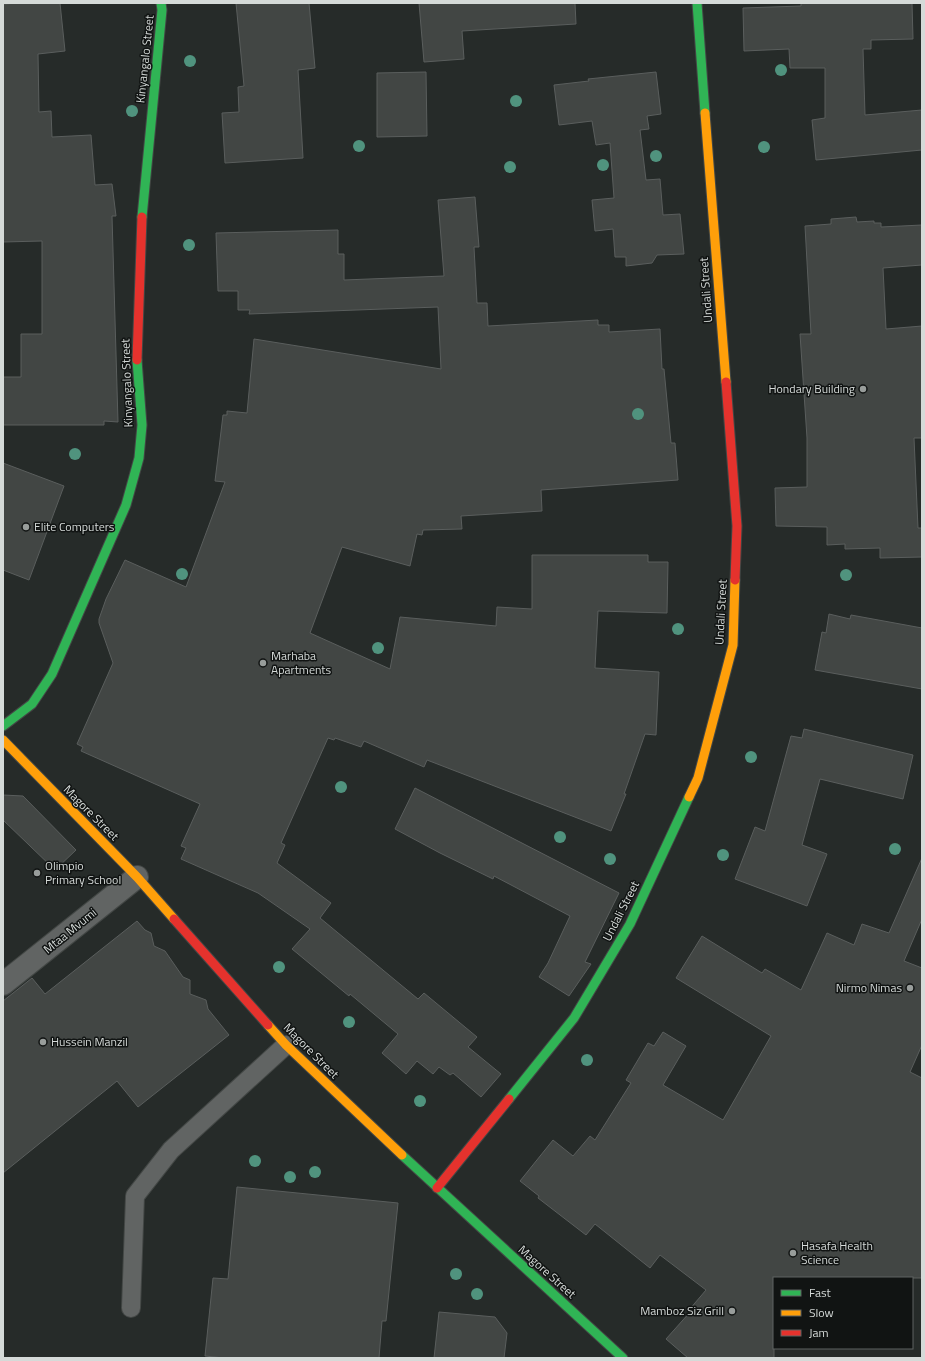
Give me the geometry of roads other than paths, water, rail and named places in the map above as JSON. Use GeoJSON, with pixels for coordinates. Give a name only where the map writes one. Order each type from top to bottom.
{"type":"FeatureCollection","features":[{"type":"Feature","properties":{"kind":"street","name":"Kinyangalo Street"},"geometry":{"type":"LineString","coordinates":[[3,726],[32,704],[52,674],[126,505],[139,458],[142,424],[137,357],[142,208],[162,10],[161,3]]}},
{"type":"Feature","properties":{"kind":"street","name":"Undali Street"},"geometry":{"type":"LineString","coordinates":[[437,1188],[574,1018],[630,924],[698,778],[733,645],[736,526],[697,3]]}},
{"type":"Feature","properties":{"kind":"street","name":"Magore Street"},"geometry":{"type":"LineString","coordinates":[[3,740],[137,877],[286,1045],[437,1188],[623,1358]]}},
{"type":"Feature","properties":{"kind":"street","name":"Mtaa Mvumi"},"geometry":{"type":"LineString","coordinates":[[3,984],[137,877]]}},
{"type":"Feature","properties":{"kind":"lane"},"geometry":{"type":"LineString","coordinates":[[131,1308],[135,1196],[171,1150],[286,1045]]}},
{"type":"Feature","properties":{"kind":"place","name":"Hondary Building"},"geometry":{"type":"Point","coordinates":[863,389]}},
{"type":"Feature","properties":{"kind":"place","name":"Elite Computers"},"geometry":{"type":"Point","coordinates":[26,527]}},
{"type":"Feature","properties":{"kind":"place","name":"Marhaba Apartments"},"geometry":{"type":"Point","coordinates":[263,663]}},
{"type":"Feature","properties":{"kind":"place","name":"Olimpio Primary School"},"geometry":{"type":"Point","coordinates":[37,873]}},
{"type":"Feature","properties":{"kind":"place","name":"Nirmo Nimas"},"geometry":{"type":"Point","coordinates":[910,988]}},
{"type":"Feature","properties":{"kind":"place","name":"Hussein Manzil"},"geometry":{"type":"Point","coordinates":[43,1042]}},
{"type":"Feature","properties":{"kind":"place","name":"Hasafa Health Science"},"geometry":{"type":"Point","coordinates":[793,1253]}},
{"type":"Feature","properties":{"kind":"place","name":"Mamboz Siz Grill"},"geometry":{"type":"Point","coordinates":[732,1311]}}]}
